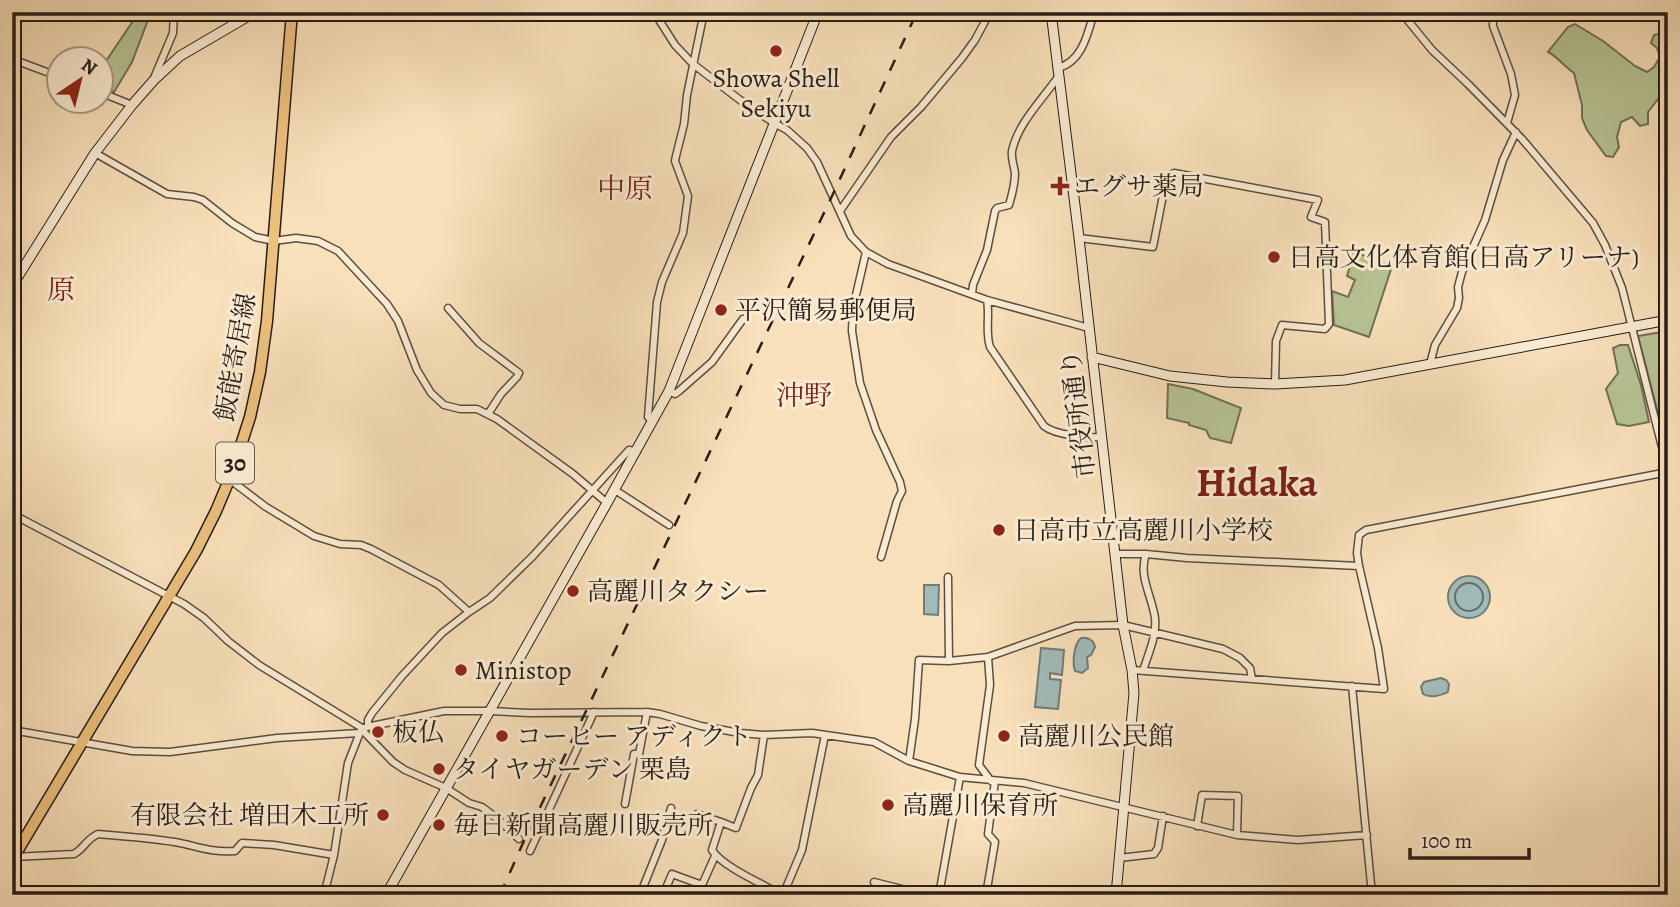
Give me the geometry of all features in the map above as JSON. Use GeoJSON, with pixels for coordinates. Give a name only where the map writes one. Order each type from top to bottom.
{"type":"FeatureCollection","features":[{"type":"Feature","properties":{"kind":"main road","name":"飯能寄居線"},"geometry":{"type":"LineString","coordinates":[[13,858],[206,530],[229,479],[250,417],[266,331],[292,12]]}},
{"type":"Feature","properties":{"kind":"street"},"geometry":{"type":"LineString","coordinates":[[154,80],[173,33],[174,12]]}},
{"type":"Feature","properties":{"kind":"street"},"geometry":{"type":"LineString","coordinates":[[230,12],[248,15]]}},
{"type":"Feature","properties":{"kind":"street"},"geometry":{"type":"LineString","coordinates":[[654,12],[675,45],[693,64],[774,124],[787,130],[807,148],[817,162],[851,236],[866,252],[888,264],[987,300],[1089,328]]}},
{"type":"Feature","properties":{"kind":"street"},"geometry":{"type":"LineString","coordinates":[[652,422],[648,417],[657,302],[662,282],[683,233],[688,196],[675,161],[704,12]]}},
{"type":"Feature","properties":{"kind":"street"},"geometry":{"type":"LineString","coordinates":[[386,895],[669,391],[818,12]]}},
{"type":"Feature","properties":{"kind":"street"},"geometry":{"type":"LineString","coordinates":[[840,211],[891,136],[921,107],[968,49],[990,12]]}},
{"type":"Feature","properties":{"kind":"street","name":"市役所通り"},"geometry":{"type":"LineString","coordinates":[[1051,12],[1123,625],[1132,670],[1134,704],[1116,895]]}},
{"type":"Feature","properties":{"kind":"street"},"geometry":{"type":"LineString","coordinates":[[972,294],[972,285],[986,256],[995,211],[1009,205],[1012,195],[1015,174],[1012,155],[1018,134],[1058,73],[1068,65],[1084,43],[1094,12]]}},
{"type":"Feature","properties":{"kind":"street"},"geometry":{"type":"LineString","coordinates":[[1132,670],[1384,689],[1378,648],[1359,566],[1359,535],[1366,530],[1668,472],[1622,288],[1593,223],[1516,132],[1433,50],[1401,12]]}},
{"type":"Feature","properties":{"kind":"street"},"geometry":{"type":"LineString","coordinates":[[1493,12],[1493,26],[1511,74],[1515,95],[1507,123]]}},
{"type":"Feature","properties":{"kind":"street"},"geometry":{"type":"LineString","coordinates":[[12,286],[95,153],[132,105],[180,56],[248,15]]}},
{"type":"Feature","properties":{"kind":"street"},"geometry":{"type":"LineString","coordinates":[[12,59],[46,72]]}},
{"type":"Feature","properties":{"kind":"street"},"geometry":{"type":"LineString","coordinates":[[116,99],[132,105]]}},
{"type":"Feature","properties":{"kind":"street"},"geometry":{"type":"LineString","coordinates":[[1430,364],[1434,345],[1457,308],[1462,272],[1485,220],[1503,160],[1516,132]]}},
{"type":"Feature","properties":{"kind":"street"},"geometry":{"type":"LineString","coordinates":[[95,153],[167,194],[203,200],[255,237],[274,241],[296,238],[317,241],[338,250],[387,303],[398,321],[417,370],[431,393],[444,405],[488,414],[573,474],[607,503]]}},
{"type":"Feature","properties":{"kind":"street"},"geometry":{"type":"LineString","coordinates":[[1079,238],[1153,247],[1166,180],[1174,173],[1318,200],[1311,217],[1325,222],[1329,324],[1325,329],[1282,325],[1276,341],[1275,384]]}},
{"type":"Feature","properties":{"kind":"street"},"geometry":{"type":"LineString","coordinates":[[866,252],[853,309],[852,331],[860,383],[876,430],[902,491],[881,557]]}},
{"type":"Feature","properties":{"kind":"street"},"geometry":{"type":"LineString","coordinates":[[987,300],[987,338],[990,348],[1044,426],[1050,431],[1083,437],[1101,437]]}},
{"type":"Feature","properties":{"kind":"street"},"geometry":{"type":"LineString","coordinates":[[448,308],[479,343],[519,373],[488,414]]}},
{"type":"Feature","properties":{"kind":"street"},"geometry":{"type":"LineString","coordinates":[[669,391],[675,394],[712,362],[743,319]]}},
{"type":"Feature","properties":{"kind":"street"},"geometry":{"type":"LineString","coordinates":[[1092,357],[1170,376],[1227,382],[1275,384],[1345,380],[1668,320]]}},
{"type":"Feature","properties":{"kind":"street"},"geometry":{"type":"LineString","coordinates":[[324,895],[334,855],[348,763],[372,713],[442,633],[491,598],[629,450],[636,451]]}},
{"type":"Feature","properties":{"kind":"street"},"geometry":{"type":"LineString","coordinates":[[229,479],[266,507],[313,536],[371,549],[439,585],[469,612]]}},
{"type":"Feature","properties":{"kind":"street"},"geometry":{"type":"LineString","coordinates":[[615,490],[669,524]]}},
{"type":"Feature","properties":{"kind":"street"},"geometry":{"type":"LineString","coordinates":[[12,514],[195,612],[259,666],[363,729],[393,762],[446,788],[469,803],[482,807],[519,839]]}},
{"type":"Feature","properties":{"kind":"street"},"geometry":{"type":"LineString","coordinates":[[1115,554],[1359,566]]}},
{"type":"Feature","properties":{"kind":"street"},"geometry":{"type":"LineString","coordinates":[[1143,671],[1154,634],[1155,619],[1143,570],[1146,554]]}},
{"type":"Feature","properties":{"kind":"street"},"geometry":{"type":"LineString","coordinates":[[948,577],[949,661]]}},
{"type":"Feature","properties":{"kind":"street"},"geometry":{"type":"LineString","coordinates":[[909,761],[919,660],[949,661],[988,657],[1074,626],[1123,625],[1223,649],[1240,658],[1250,668],[1252,679]]}},
{"type":"Feature","properties":{"kind":"street"},"geometry":{"type":"LineString","coordinates":[[986,895],[995,842],[988,834],[993,781],[979,765],[990,685],[988,657]]}},
{"type":"Feature","properties":{"kind":"street"},"geometry":{"type":"LineString","coordinates":[[1352,686],[1372,895]]}},
{"type":"Feature","properties":{"kind":"street"},"geometry":{"type":"LineString","coordinates":[[12,730],[81,744],[132,751],[170,752],[363,729],[444,711],[647,712],[740,733],[812,733],[874,742],[909,761],[960,777],[1024,783],[1237,835],[1298,840],[1367,835]]}},
{"type":"Feature","properties":{"kind":"street"},"geometry":{"type":"LineString","coordinates":[[530,851],[594,712]]}},
{"type":"Feature","properties":{"kind":"street"},"geometry":{"type":"LineString","coordinates":[[625,804],[634,754],[639,754],[647,712]]}},
{"type":"Feature","properties":{"kind":"street"},"geometry":{"type":"LineString","coordinates":[[697,814],[736,828],[758,775],[764,735]]}},
{"type":"Feature","properties":{"kind":"street"},"geometry":{"type":"LineString","coordinates":[[721,822],[712,850],[715,856],[782,895],[802,850],[825,735]]}},
{"type":"Feature","properties":{"kind":"street"},"geometry":{"type":"LineString","coordinates":[[939,895],[960,777]]}},
{"type":"Feature","properties":{"kind":"street"},"geometry":{"type":"LineString","coordinates":[[1197,826],[1202,795],[1238,796],[1237,835]]}},
{"type":"Feature","properties":{"kind":"street"},"geometry":{"type":"LineString","coordinates":[[640,895],[662,841],[671,808]]}},
{"type":"Feature","properties":{"kind":"street"},"geometry":{"type":"LineString","coordinates":[[1119,858],[1154,854],[1158,848],[1163,816]]}},
{"type":"Feature","properties":{"kind":"street"},"geometry":{"type":"LineString","coordinates":[[13,858],[74,854],[88,838],[98,834],[178,843],[201,850],[235,851],[242,843],[274,845],[334,855]]}},
{"type":"Feature","properties":{"kind":"street"},"geometry":{"type":"LineString","coordinates":[[663,895],[672,874],[702,885],[715,856]]}},
{"type":"Feature","properties":{"kind":"street"},"geometry":{"type":"LineString","coordinates":[[874,882],[926,895]]}},
{"type":"Feature","properties":{"kind":"green space"},"geometry":{"type":"Polygon","coordinates":[[[139,12],[151,12],[132,62],[116,89],[116,46],[139,12]]]}},
{"type":"Feature","properties":{"kind":"green space"},"geometry":{"type":"Polygon","coordinates":[[[1575,24],[1647,72],[1660,57],[1657,48],[1651,43],[1654,35],[1658,34],[1668,45],[1668,77],[1665,90],[1648,112],[1648,124],[1640,126],[1632,117],[1621,122],[1617,137],[1619,147],[1613,157],[1606,156],[1587,130],[1582,118],[1582,105],[1574,73],[1548,52],[1568,27],[1575,24]]]}},
{"type":"Feature","properties":{"kind":"green space"},"geometry":{"type":"Polygon","coordinates":[[[1354,252],[1392,266],[1369,337],[1334,325],[1332,291],[1348,297],[1355,280],[1347,276],[1354,252]]]}},
{"type":"Feature","properties":{"kind":"green space"},"geometry":{"type":"Polygon","coordinates":[[[1668,331],[1668,452],[1638,336],[1668,331]]]}},
{"type":"Feature","properties":{"kind":"green space"},"geometry":{"type":"Polygon","coordinates":[[[1628,345],[1649,422],[1629,426],[1617,424],[1606,389],[1618,373],[1613,348],[1628,345]]]}},
{"type":"Feature","properties":{"kind":"green space"},"geometry":{"type":"Polygon","coordinates":[[[1168,384],[1193,389],[1241,408],[1231,443],[1210,438],[1206,430],[1189,423],[1167,418],[1168,384]]]}},
{"type":"Feature","properties":{"kind":"water"},"geometry":{"type":"Polygon","coordinates":[[[1469,576],[1484,582],[1490,597],[1484,612],[1469,618],[1454,612],[1448,597],[1454,582],[1469,576]]]}},
{"type":"Feature","properties":{"kind":"water"},"geometry":{"type":"Polygon","coordinates":[[[924,585],[939,585],[938,615],[924,614],[924,585]]]}},
{"type":"Feature","properties":{"kind":"water"},"geometry":{"type":"Polygon","coordinates":[[[1081,638],[1090,639],[1095,647],[1087,657],[1088,668],[1082,673],[1075,671],[1074,663],[1075,649],[1081,638]]]}},
{"type":"Feature","properties":{"kind":"water"},"geometry":{"type":"Polygon","coordinates":[[[1041,648],[1064,650],[1062,675],[1050,673],[1050,679],[1061,680],[1058,709],[1035,707],[1041,648]]]}},
{"type":"Feature","properties":{"kind":"water"},"geometry":{"type":"Polygon","coordinates":[[[1441,678],[1449,684],[1448,692],[1436,696],[1423,694],[1421,687],[1424,682],[1441,678]]]}},
{"type":"Feature","properties":{"kind":"water"},"geometry":{"type":"Polygon","coordinates":[[[1668,679],[1668,711],[1661,704],[1659,695],[1661,687],[1668,679]]]}},
{"type":"Feature","properties":{"kind":"railway"},"geometry":{"type":"LineString","coordinates":[[500,895],[917,12]]}},
{"type":"Feature","properties":{"kind":"place","name":"Showa Shell Sekiyu"},"geometry":{"type":"Point","coordinates":[776,51]}},
{"type":"Feature","properties":{"kind":"place","name":"エグサ薬局"},"geometry":{"type":"Point","coordinates":[1060,186]}},
{"type":"Feature","properties":{"kind":"place","name":"日高文化体育館(日高アリーナ)"},"geometry":{"type":"Point","coordinates":[1274,257]}},
{"type":"Feature","properties":{"kind":"place","name":"平沢簡易郵便局"},"geometry":{"type":"Point","coordinates":[721,310]}},
{"type":"Feature","properties":{"kind":"place","name":"日高市立高麗川小学校"},"geometry":{"type":"Point","coordinates":[999,530]}},
{"type":"Feature","properties":{"kind":"place","name":"高麗川タクシー"},"geometry":{"type":"Point","coordinates":[573,591]}},
{"type":"Feature","properties":{"kind":"place","name":"Ministop"},"geometry":{"type":"Point","coordinates":[461,670]}},
{"type":"Feature","properties":{"kind":"place","name":"板仏"},"geometry":{"type":"Point","coordinates":[378,732]}},
{"type":"Feature","properties":{"kind":"place","name":"コーヒー アディクト"},"geometry":{"type":"Point","coordinates":[502,736]}},
{"type":"Feature","properties":{"kind":"place","name":"高麗川公民館"},"geometry":{"type":"Point","coordinates":[1004,736]}},
{"type":"Feature","properties":{"kind":"place","name":"タイヤガーデン 栗島"},"geometry":{"type":"Point","coordinates":[439,769]}},
{"type":"Feature","properties":{"kind":"place","name":"高麗川保育所"},"geometry":{"type":"Point","coordinates":[888,805]}},
{"type":"Feature","properties":{"kind":"place","name":"有限会社 増田木工所"},"geometry":{"type":"Point","coordinates":[383,815]}},
{"type":"Feature","properties":{"kind":"place","name":"毎日新聞高麗川販売所"},"geometry":{"type":"Point","coordinates":[439,825]}},
{"type":"Feature","properties":{"kind":"district","name":"中原"},"geometry":{"type":"Point","coordinates":[625,188]}},
{"type":"Feature","properties":{"kind":"district","name":"原"},"geometry":{"type":"Point","coordinates":[61,289]}},
{"type":"Feature","properties":{"kind":"district","name":"沖野"},"geometry":{"type":"Point","coordinates":[804,395]}},
{"type":"Feature","properties":{"kind":"district","name":"Hidaka"},"geometry":{"type":"Point","coordinates":[1257,482]}}]}
